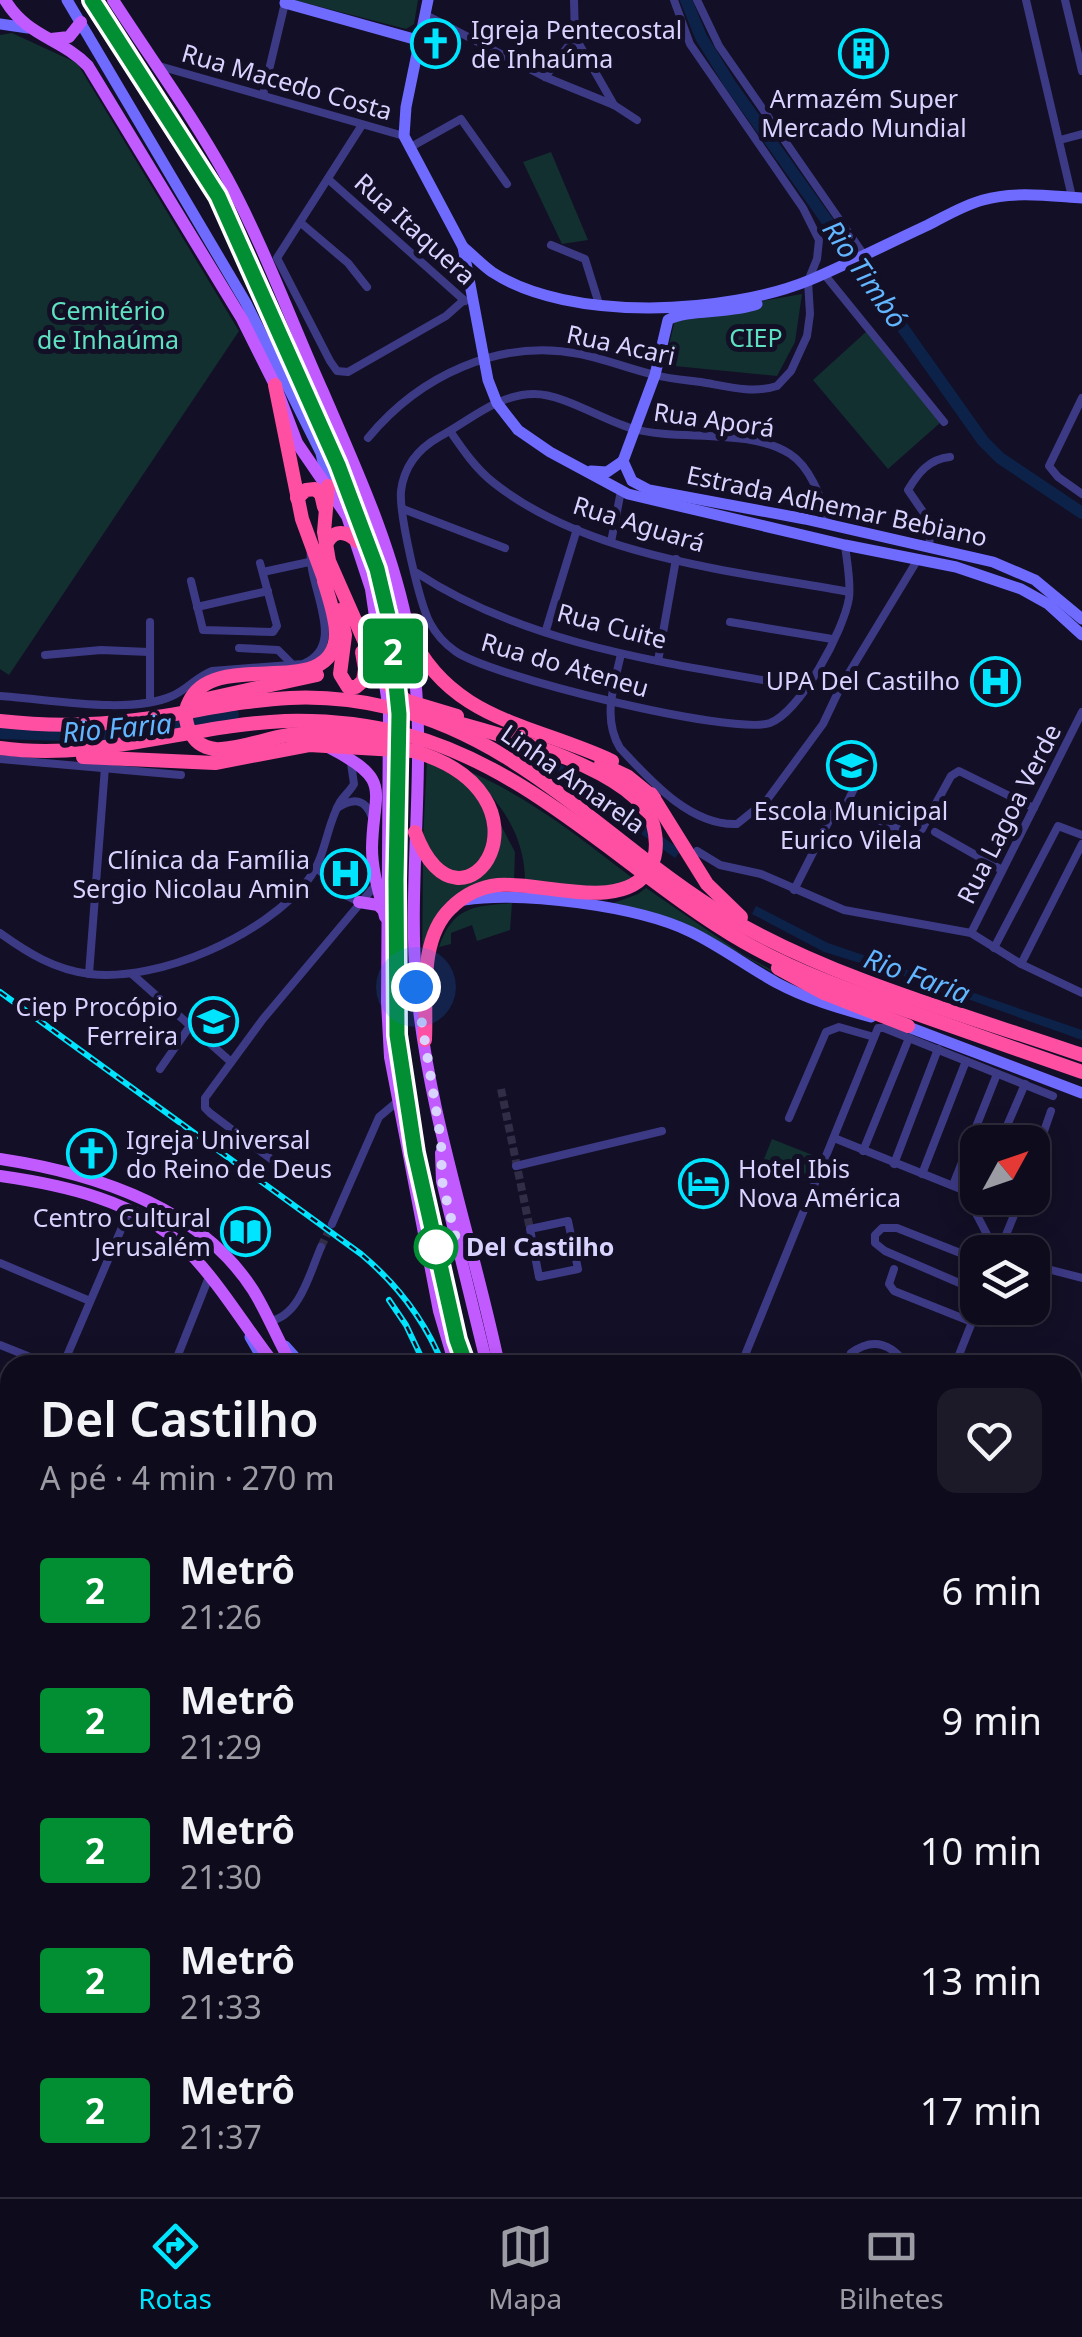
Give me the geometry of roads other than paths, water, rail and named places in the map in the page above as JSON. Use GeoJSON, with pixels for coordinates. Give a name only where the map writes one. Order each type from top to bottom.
{"type":"FeatureCollection","features":[{"type":"Feature","properties":{"kind":"highway"},"geometry":{"type":"LineString","coordinates":[[275,385],[297,498],[324,581],[336,635],[334,646],[323,662],[304,670],[236,675],[204,684],[192,696],[186,711],[189,729],[198,743],[212,749],[287,735],[414,752],[449,764],[479,789],[492,817],[494,851],[484,866],[470,876],[447,876],[429,862],[415,832]]}},
{"type":"Feature","properties":{"kind":"highway"},"geometry":{"type":"LineString","coordinates":[[328,486],[315,553],[350,608],[375,668],[397,696],[601,764],[627,776],[654,798]]}},
{"type":"Feature","properties":{"kind":"highway"},"geometry":{"type":"LineString","coordinates":[[297,498],[306,490],[315,489],[322,498],[324,513]]}},
{"type":"Feature","properties":{"kind":"highway"},"geometry":{"type":"LineString","coordinates":[[315,553],[338,532],[358,541]]}},
{"type":"Feature","properties":{"kind":"highway"},"geometry":{"type":"LineString","coordinates":[[324,581],[343,616],[341,680],[348,687],[356,687],[363,681],[365,669],[350,608]]}},
{"type":"Feature","properties":{"kind":"highway"},"geometry":{"type":"LineString","coordinates":[[409,632],[427,666],[475,706],[618,764],[638,776],[707,884],[778,968],[824,994],[908,1032]]}},
{"type":"Feature","properties":{"kind":"highway"},"geometry":{"type":"LineString","coordinates":[[169,715],[218,696],[309,679],[330,667],[344,646]]}},
{"type":"Feature","properties":{"kind":"highway","name":"Linha Amarela"},"geometry":{"type":"LineString","coordinates":[[0,721],[70,725],[300,696],[345,699],[402,711],[460,733],[512,759],[756,941],[832,983],[1082,1072]]}},
{"type":"Feature","properties":{"kind":"highway"},"geometry":{"type":"LineString","coordinates":[[402,711],[458,723],[589,768],[637,797],[650,816],[656,838],[651,867],[639,882],[621,890],[594,893],[502,885],[480,889],[460,901],[443,917],[430,946],[425,1040]]}},
{"type":"Feature","properties":{"kind":"highway","name":"Linha Amarela"},"geometry":{"type":"LineString","coordinates":[[0,748],[32,752],[113,747],[284,721],[340,723],[402,734],[450,750],[500,774],[701,916],[846,974],[1082,1055]]}},
{"type":"Feature","properties":{"kind":"highway"},"geometry":{"type":"LineString","coordinates":[[32,752],[215,763],[322,740],[402,734]]}},
{"type":"Feature","properties":{"kind":"main road"},"geometry":{"type":"LineString","coordinates":[[6,0],[28,28]]}},
{"type":"Feature","properties":{"kind":"main road"},"geometry":{"type":"LineString","coordinates":[[68,0],[246,303],[321,453],[328,486]]}},
{"type":"Feature","properties":{"kind":"main road"},"geometry":{"type":"LineString","coordinates":[[113,0],[158,66],[240,204],[389,551],[413,663],[417,775],[413,942],[425,1040],[441,1140],[472,1244],[496,1355]]}},
{"type":"Feature","properties":{"kind":"main road"},"geometry":{"type":"LineString","coordinates":[[407,142],[406,107],[428,0]]}},
{"type":"Feature","properties":{"kind":"main road"},"geometry":{"type":"LineString","coordinates":[[286,1],[421,40]]}},
{"type":"Feature","properties":{"kind":"main road"},"geometry":{"type":"LineString","coordinates":[[48,39],[69,37],[80,22]]}},
{"type":"Feature","properties":{"kind":"main road"},"geometry":{"type":"LineString","coordinates":[[0,24],[28,28],[73,52],[88,66],[242,319],[275,385],[297,442],[347,516],[358,541],[371,589],[388,686],[388,1032],[439,1311],[452,1355]]}},
{"type":"Feature","properties":{"kind":"main road","name":"Estrada Adhemar Bebiano"},"geometry":{"type":"LineString","coordinates":[[407,142],[464,246],[482,358],[496,402],[528,438],[621,492],[988,577],[1039,598],[1082,635]]}},
{"type":"Feature","properties":{"kind":"main road"},"geometry":{"type":"LineString","coordinates":[[634,310],[732,302],[783,289],[985,200],[1026,195],[1077,198]]}},
{"type":"Feature","properties":{"kind":"main road"},"geometry":{"type":"LineString","coordinates":[[464,246],[493,272],[533,290],[634,310],[657,318],[663,332]]}},
{"type":"Feature","properties":{"kind":"main road"},"geometry":{"type":"LineString","coordinates":[[473,289],[493,272]]}},
{"type":"Feature","properties":{"kind":"main road"},"geometry":{"type":"LineString","coordinates":[[585,471],[607,472],[622,461],[655,375],[668,320],[677,314],[740,310],[783,289]]}},
{"type":"Feature","properties":{"kind":"main road","name":"Estrada Adhemar Bebiano"},"geometry":{"type":"LineString","coordinates":[[622,461],[632,481],[649,490],[929,545],[993,562],[1035,580],[1082,619]]}},
{"type":"Feature","properties":{"kind":"main road"},"geometry":{"type":"LineString","coordinates":[[845,546],[842,536],[848,530]]}},
{"type":"Feature","properties":{"kind":"main road"},"geometry":{"type":"LineString","coordinates":[[988,577],[993,562]]}},
{"type":"Feature","properties":{"kind":"main road"},"geometry":{"type":"LineString","coordinates":[[322,740],[365,769],[376,785],[372,850],[390,942]]}},
{"type":"Feature","properties":{"kind":"main road"},"geometry":{"type":"LineString","coordinates":[[460,901],[481,897],[530,898],[662,921],[694,933],[778,984],[818,1002],[1082,1093]]}},
{"type":"Feature","properties":{"kind":"main road"},"geometry":{"type":"LineString","coordinates":[[359,902],[378,905],[383,910]]}},
{"type":"Feature","properties":{"kind":"main road"},"geometry":{"type":"LineString","coordinates":[[441,1140],[442,1181],[485,1355]]}},
{"type":"Feature","properties":{"kind":"main road"},"geometry":{"type":"LineString","coordinates":[[0,1159],[75,1173],[120,1188],[177,1219],[246,1280],[286,1355]]}},
{"type":"Feature","properties":{"kind":"main road"},"geometry":{"type":"LineString","coordinates":[[0,1176],[53,1184],[129,1211],[178,1242],[225,1296],[267,1355]]}},
{"type":"Feature","properties":{"kind":"main road"},"geometry":{"type":"LineString","coordinates":[[209,1277],[218,1263],[230,1262]]}},
{"type":"Feature","properties":{"kind":"main road"},"geometry":{"type":"LineString","coordinates":[[225,1296],[242,1292],[246,1280]]}},
{"type":"Feature","properties":{"kind":"main road"},"geometry":{"type":"LineString","coordinates":[[244,1324],[261,1355]]}},
{"type":"Feature","properties":{"kind":"main road"},"geometry":{"type":"LineString","coordinates":[[278,1340],[292,1355]]}},
{"type":"Feature","properties":{"kind":"street"},"geometry":{"type":"LineString","coordinates":[[574,0],[574,37],[614,105]]}},
{"type":"Feature","properties":{"kind":"street"},"geometry":{"type":"LineString","coordinates":[[674,0],[683,29],[707,72],[811,220],[819,250],[808,281]]}},
{"type":"Feature","properties":{"kind":"street"},"geometry":{"type":"LineString","coordinates":[[698,0],[719,46],[857,259]]}},
{"type":"Feature","properties":{"kind":"street"},"geometry":{"type":"LineString","coordinates":[[1026,0],[1077,198]]}},
{"type":"Feature","properties":{"kind":"street"},"geometry":{"type":"LineString","coordinates":[[1065,0],[1082,71]]}},
{"type":"Feature","properties":{"kind":"street"},"geometry":{"type":"LineString","coordinates":[[263,95],[286,1]]}},
{"type":"Feature","properties":{"kind":"street"},"geometry":{"type":"LineString","coordinates":[[426,15],[545,78],[614,105],[637,120]]}},
{"type":"Feature","properties":{"kind":"street"},"geometry":{"type":"LineString","coordinates":[[545,78],[574,37]]}},
{"type":"Feature","properties":{"kind":"street","name":"Rua Macedo Costa"},"geometry":{"type":"LineString","coordinates":[[158,66],[362,125],[407,142]]}},
{"type":"Feature","properties":{"kind":"street"},"geometry":{"type":"LineString","coordinates":[[407,142],[461,119],[508,184]]}},
{"type":"Feature","properties":{"kind":"street"},"geometry":{"type":"LineString","coordinates":[[362,125],[277,258],[330,361],[343,373],[446,316],[461,296],[473,289]]}},
{"type":"Feature","properties":{"kind":"street"},"geometry":{"type":"LineString","coordinates":[[1060,140],[1082,134]]}},
{"type":"Feature","properties":{"kind":"street","name":"Rua Itaquera"},"geometry":{"type":"LineString","coordinates":[[328,178],[476,310]]}},
{"type":"Feature","properties":{"kind":"street"},"geometry":{"type":"LineString","coordinates":[[302,224],[348,263],[367,287]]}},
{"type":"Feature","properties":{"kind":"street"},"geometry":{"type":"LineString","coordinates":[[551,245],[585,259],[599,304]]}},
{"type":"Feature","properties":{"kind":"street"},"geometry":{"type":"LineString","coordinates":[[824,274],[944,422]]}},
{"type":"Feature","properties":{"kind":"street","name":"Rua Acari"},"geometry":{"type":"LineString","coordinates":[[368,438],[398,405],[482,358],[509,352],[556,350],[655,375],[750,390],[777,386],[790,371],[807,336],[808,281]]}},
{"type":"Feature","properties":{"kind":"street","name":"Rua Aporá"},"geometry":{"type":"LineString","coordinates":[[496,402],[529,394],[546,395],[635,430],[758,442],[789,452],[810,478],[830,526]]}},
{"type":"Feature","properties":{"kind":"street"},"geometry":{"type":"LineString","coordinates":[[1082,398],[1049,466],[1082,494]]}},
{"type":"Feature","properties":{"kind":"street","name":"Rua do Ateneu"},"geometry":{"type":"LineString","coordinates":[[496,402],[431,442],[410,462],[401,493],[422,606],[432,628],[458,654],[494,670],[611,702],[756,726],[770,723],[784,715],[808,688],[844,616],[850,592],[845,546]]}},
{"type":"Feature","properties":{"kind":"street","name":"Rua Aguará"},"geometry":{"type":"LineString","coordinates":[[450,432],[494,484],[577,529],[676,560],[850,592]]}},
{"type":"Feature","properties":{"kind":"street"},"geometry":{"type":"LineString","coordinates":[[929,545],[932,525],[908,490],[927,465],[950,456]]}},
{"type":"Feature","properties":{"kind":"street"},"geometry":{"type":"LineString","coordinates":[[611,542],[621,492]]}},
{"type":"Feature","properties":{"kind":"street"},"geometry":{"type":"LineString","coordinates":[[403,508],[506,548]]}},
{"type":"Feature","properties":{"kind":"street"},"geometry":{"type":"LineString","coordinates":[[546,630],[577,529]]}},
{"type":"Feature","properties":{"kind":"street"},"geometry":{"type":"LineString","coordinates":[[0,696],[113,705],[150,701],[171,697],[212,671],[312,660],[326,640],[315,553],[262,568],[277,626],[273,632],[207,631],[201,626],[191,580]]}},
{"type":"Feature","properties":{"kind":"street"},"geometry":{"type":"LineString","coordinates":[[621,654],[611,702],[612,736],[629,758],[693,813],[708,820],[738,824],[767,800],[823,724],[841,686],[918,558]]}},
{"type":"Feature","properties":{"kind":"street"},"geometry":{"type":"LineString","coordinates":[[658,660],[676,560]]}},
{"type":"Feature","properties":{"kind":"street","name":"Rua Cuite"},"geometry":{"type":"LineString","coordinates":[[416,572],[475,606],[621,654],[808,688]]}},
{"type":"Feature","properties":{"kind":"street"},"geometry":{"type":"LineString","coordinates":[[196,606],[268,591]]}},
{"type":"Feature","properties":{"kind":"street"},"geometry":{"type":"LineString","coordinates":[[150,622],[150,701]]}},
{"type":"Feature","properties":{"kind":"street"},"geometry":{"type":"LineString","coordinates":[[730,622],[832,639]]}},
{"type":"Feature","properties":{"kind":"street"},"geometry":{"type":"LineString","coordinates":[[239,648],[278,650],[293,665]]}},
{"type":"Feature","properties":{"kind":"street"},"geometry":{"type":"LineString","coordinates":[[45,655],[101,650],[150,652]]}},
{"type":"Feature","properties":{"kind":"street","name":"Rua Lagoa Verde"},"geometry":{"type":"LineString","coordinates":[[972,933],[1082,712]]}},
{"type":"Feature","properties":{"kind":"street"},"geometry":{"type":"LineString","coordinates":[[794,890],[833,814],[846,805],[871,754]]}},
{"type":"Feature","properties":{"kind":"street"},"geometry":{"type":"LineString","coordinates":[[0,759],[181,775]]}},
{"type":"Feature","properties":{"kind":"street"},"geometry":{"type":"LineString","coordinates":[[0,933],[37,958],[88,974],[132,974],[198,954],[260,922],[293,897],[317,868],[337,808],[354,784],[350,759]]}},
{"type":"Feature","properties":{"kind":"street"},"geometry":{"type":"LineString","coordinates":[[88,974],[105,767]]}},
{"type":"Feature","properties":{"kind":"street"},"geometry":{"type":"LineString","coordinates":[[846,805],[913,836],[922,830],[951,776],[958,771],[1034,808]]}},
{"type":"Feature","properties":{"kind":"street"},"geometry":{"type":"LineString","coordinates":[[337,808],[360,801],[368,807],[374,823]]}},
{"type":"Feature","properties":{"kind":"street"},"geometry":{"type":"LineString","coordinates":[[991,946],[1058,826],[1082,835]]}},
{"type":"Feature","properties":{"kind":"street"},"geometry":{"type":"LineString","coordinates":[[935,832],[1002,870]]}},
{"type":"Feature","properties":{"kind":"street"},"geometry":{"type":"LineString","coordinates":[[1022,964],[1082,844]]}},
{"type":"Feature","properties":{"kind":"street"},"geometry":{"type":"LineString","coordinates":[[698,851],[720,864],[761,874],[861,916],[972,933],[1022,964],[1079,992],[1082,977]]}},
{"type":"Feature","properties":{"kind":"street"},"geometry":{"type":"LineString","coordinates":[[283,1168],[205,1108],[205,1098],[377,882],[389,859]]}},
{"type":"Feature","properties":{"kind":"street"},"geometry":{"type":"LineString","coordinates":[[317,868],[346,896],[359,902]]}},
{"type":"Feature","properties":{"kind":"street"},"geometry":{"type":"LineString","coordinates":[[978,919],[991,946]]}},
{"type":"Feature","properties":{"kind":"street"},"geometry":{"type":"LineString","coordinates":[[132,974],[231,1062]]}},
{"type":"Feature","properties":{"kind":"street"},"geometry":{"type":"LineString","coordinates":[[160,1069],[190,1026]]}},
{"type":"Feature","properties":{"kind":"street"},"geometry":{"type":"LineString","coordinates":[[788,1118],[826,1032],[839,1027],[874,1037]]}},
{"type":"Feature","properties":{"kind":"street"},"geometry":{"type":"LineString","coordinates":[[745,1355],[880,1028],[908,1032],[938,1049],[1054,1096]]}},
{"type":"Feature","properties":{"kind":"street"},"geometry":{"type":"LineString","coordinates":[[863,1151],[908,1032]]}},
{"type":"Feature","properties":{"kind":"street"},"geometry":{"type":"LineString","coordinates":[[894,1164],[938,1049]]}},
{"type":"Feature","properties":{"kind":"street"},"geometry":{"type":"LineString","coordinates":[[922,1174],[966,1061]]}},
{"type":"Feature","properties":{"kind":"street"},"geometry":{"type":"LineString","coordinates":[[953,1185],[997,1074]]}},
{"type":"Feature","properties":{"kind":"street"},"geometry":{"type":"LineString","coordinates":[[1007,1125],[1024,1084]]}},
{"type":"Feature","properties":{"kind":"street"},"geometry":{"type":"LineString","coordinates":[[332,1224],[379,1117],[398,1101]]}},
{"type":"Feature","properties":{"kind":"street"},"geometry":{"type":"LineString","coordinates":[[1047,1125],[1052,1111]]}},
{"type":"Feature","properties":{"kind":"street"},"geometry":{"type":"LineString","coordinates":[[516,1166],[662,1130]]}},
{"type":"Feature","properties":{"kind":"street"},"geometry":{"type":"LineString","coordinates":[[834,1138],[960,1188]]}},
{"type":"Feature","properties":{"kind":"street"},"geometry":{"type":"LineString","coordinates":[[67,1355],[129,1211]]}},
{"type":"Feature","properties":{"kind":"street"},"geometry":{"type":"LineString","coordinates":[[568,1222],[578,1268],[539,1277],[530,1230],[568,1222]]}},
{"type":"Feature","properties":{"kind":"street"},"geometry":{"type":"LineString","coordinates":[[960,1253],[898,1228],[882,1228],[876,1236],[875,1244],[885,1251],[960,1284]]}},
{"type":"Feature","properties":{"kind":"street"},"geometry":{"type":"LineString","coordinates":[[270,1321],[284,1317],[293,1308],[322,1247]]}},
{"type":"Feature","properties":{"kind":"street"},"geometry":{"type":"LineString","coordinates":[[0,1263],[90,1301]]}},
{"type":"Feature","properties":{"kind":"street"},"geometry":{"type":"LineString","coordinates":[[894,1269],[889,1284],[894,1291],[960,1317]]}},
{"type":"Feature","properties":{"kind":"street"},"geometry":{"type":"LineString","coordinates":[[1050,1269],[1082,1278]]}},
{"type":"Feature","properties":{"kind":"street"},"geometry":{"type":"LineString","coordinates":[[178,1355],[209,1277]]}},
{"type":"Feature","properties":{"kind":"street"},"geometry":{"type":"LineString","coordinates":[[959,1355],[971,1325]]}},
{"type":"Feature","properties":{"kind":"street"},"geometry":{"type":"LineString","coordinates":[[0,1344],[26,1355]]}},
{"type":"Feature","properties":{"kind":"street"},"geometry":{"type":"LineString","coordinates":[[851,1353],[863,1344],[881,1344],[898,1355]]}},
{"type":"Feature","properties":{"kind":"water"},"geometry":{"type":"Polygon","coordinates":[[[559,763],[681,850],[675,858],[555,773],[559,763]]]}},
{"type":"Feature","properties":{"kind":"water"},"geometry":{"type":"Polygon","coordinates":[[[756,906],[828,943],[1082,1030],[1082,1040],[824,952],[752,914],[756,906]]]}},
{"type":"Feature","properties":{"kind":"waterway","name":"Rio Timbó"},"geometry":{"type":"LineString","coordinates":[[686,0],[701,37],[730,84],[983,441],[1000,458],[1082,513]]}},
{"type":"Feature","properties":{"kind":"waterway","name":"Rio Faria"},"geometry":{"type":"LineString","coordinates":[[0,733],[92,736],[233,715]]}},
{"type":"Feature","properties":{"kind":"tunnel"},"geometry":{"type":"LineString","coordinates":[[501,1089],[530,1229]]}},
{"type":"Feature","properties":{"kind":"tunnel"},"geometry":{"type":"LineString","coordinates":[[321,1247],[332,1224]]}},
{"type":"Feature","properties":{"kind":"railway"},"geometry":{"type":"LineString","coordinates":[[93,0],[218,197],[324,430],[377,569],[391,624],[399,714],[397,1035],[415,1153],[457,1340]]}},
{"type":"Feature","properties":{"kind":"railway"},"geometry":{"type":"LineString","coordinates":[[0,992],[361,1254],[409,1304],[438,1355]]}},
{"type":"Feature","properties":{"kind":"railway"},"geometry":{"type":"LineString","coordinates":[[389,1300],[420,1355]]}},
{"type":"Feature","properties":{"kind":"metro line","name":"2"},"geometry":{"type":"LineString","coordinates":[[92,0],[218,196],[353,499],[377,569],[390,624],[399,714],[397,1035],[415,1153],[462,1355]]}},
{"type":"Feature","properties":{"kind":"place","name":"Igreja Pentecostal de Inhaúma"},"geometry":{"type":"Point","coordinates":[436,44]}},
{"type":"Feature","properties":{"kind":"place","name":"Armazém Super Mercado Mundial"},"geometry":{"type":"Point","coordinates":[864,53]}},
{"type":"Feature","properties":{"kind":"place","name":"UPA Del Castilho"},"geometry":{"type":"Point","coordinates":[995,681]}},
{"type":"Feature","properties":{"kind":"place","name":"Escola Municipal Eurico Vilela"},"geometry":{"type":"Point","coordinates":[851,765]}},
{"type":"Feature","properties":{"kind":"place","name":"Clínica da Família Sergio Nicolau Amin"},"geometry":{"type":"Point","coordinates":[345,874]}},
{"type":"Feature","properties":{"kind":"place","name":"Ciep Procópio Ferreira"},"geometry":{"type":"Point","coordinates":[213,1021]}},
{"type":"Feature","properties":{"kind":"place","name":"Igreja Universal do Reino de Deus"},"geometry":{"type":"Point","coordinates":[91,1154]}},
{"type":"Feature","properties":{"kind":"place","name":"Hotel Ibis Nova América"},"geometry":{"type":"Point","coordinates":[703,1183]}},
{"type":"Feature","properties":{"kind":"place","name":"Centro Cultural Jerusalém"},"geometry":{"type":"Point","coordinates":[246,1232]}},
{"type":"Feature","properties":{"kind":"place","name":"Del Castilho"},"geometry":{"type":"Point","coordinates":[436,1247]}},
{"type":"Feature","properties":{"kind":"park label","name":"Cemitério de Inhaúma"},"geometry":{"type":"Point","coordinates":[108,326]}},
{"type":"Feature","properties":{"kind":"park label","name":"CIEP"},"geometry":{"type":"Point","coordinates":[756,338]}}]}
